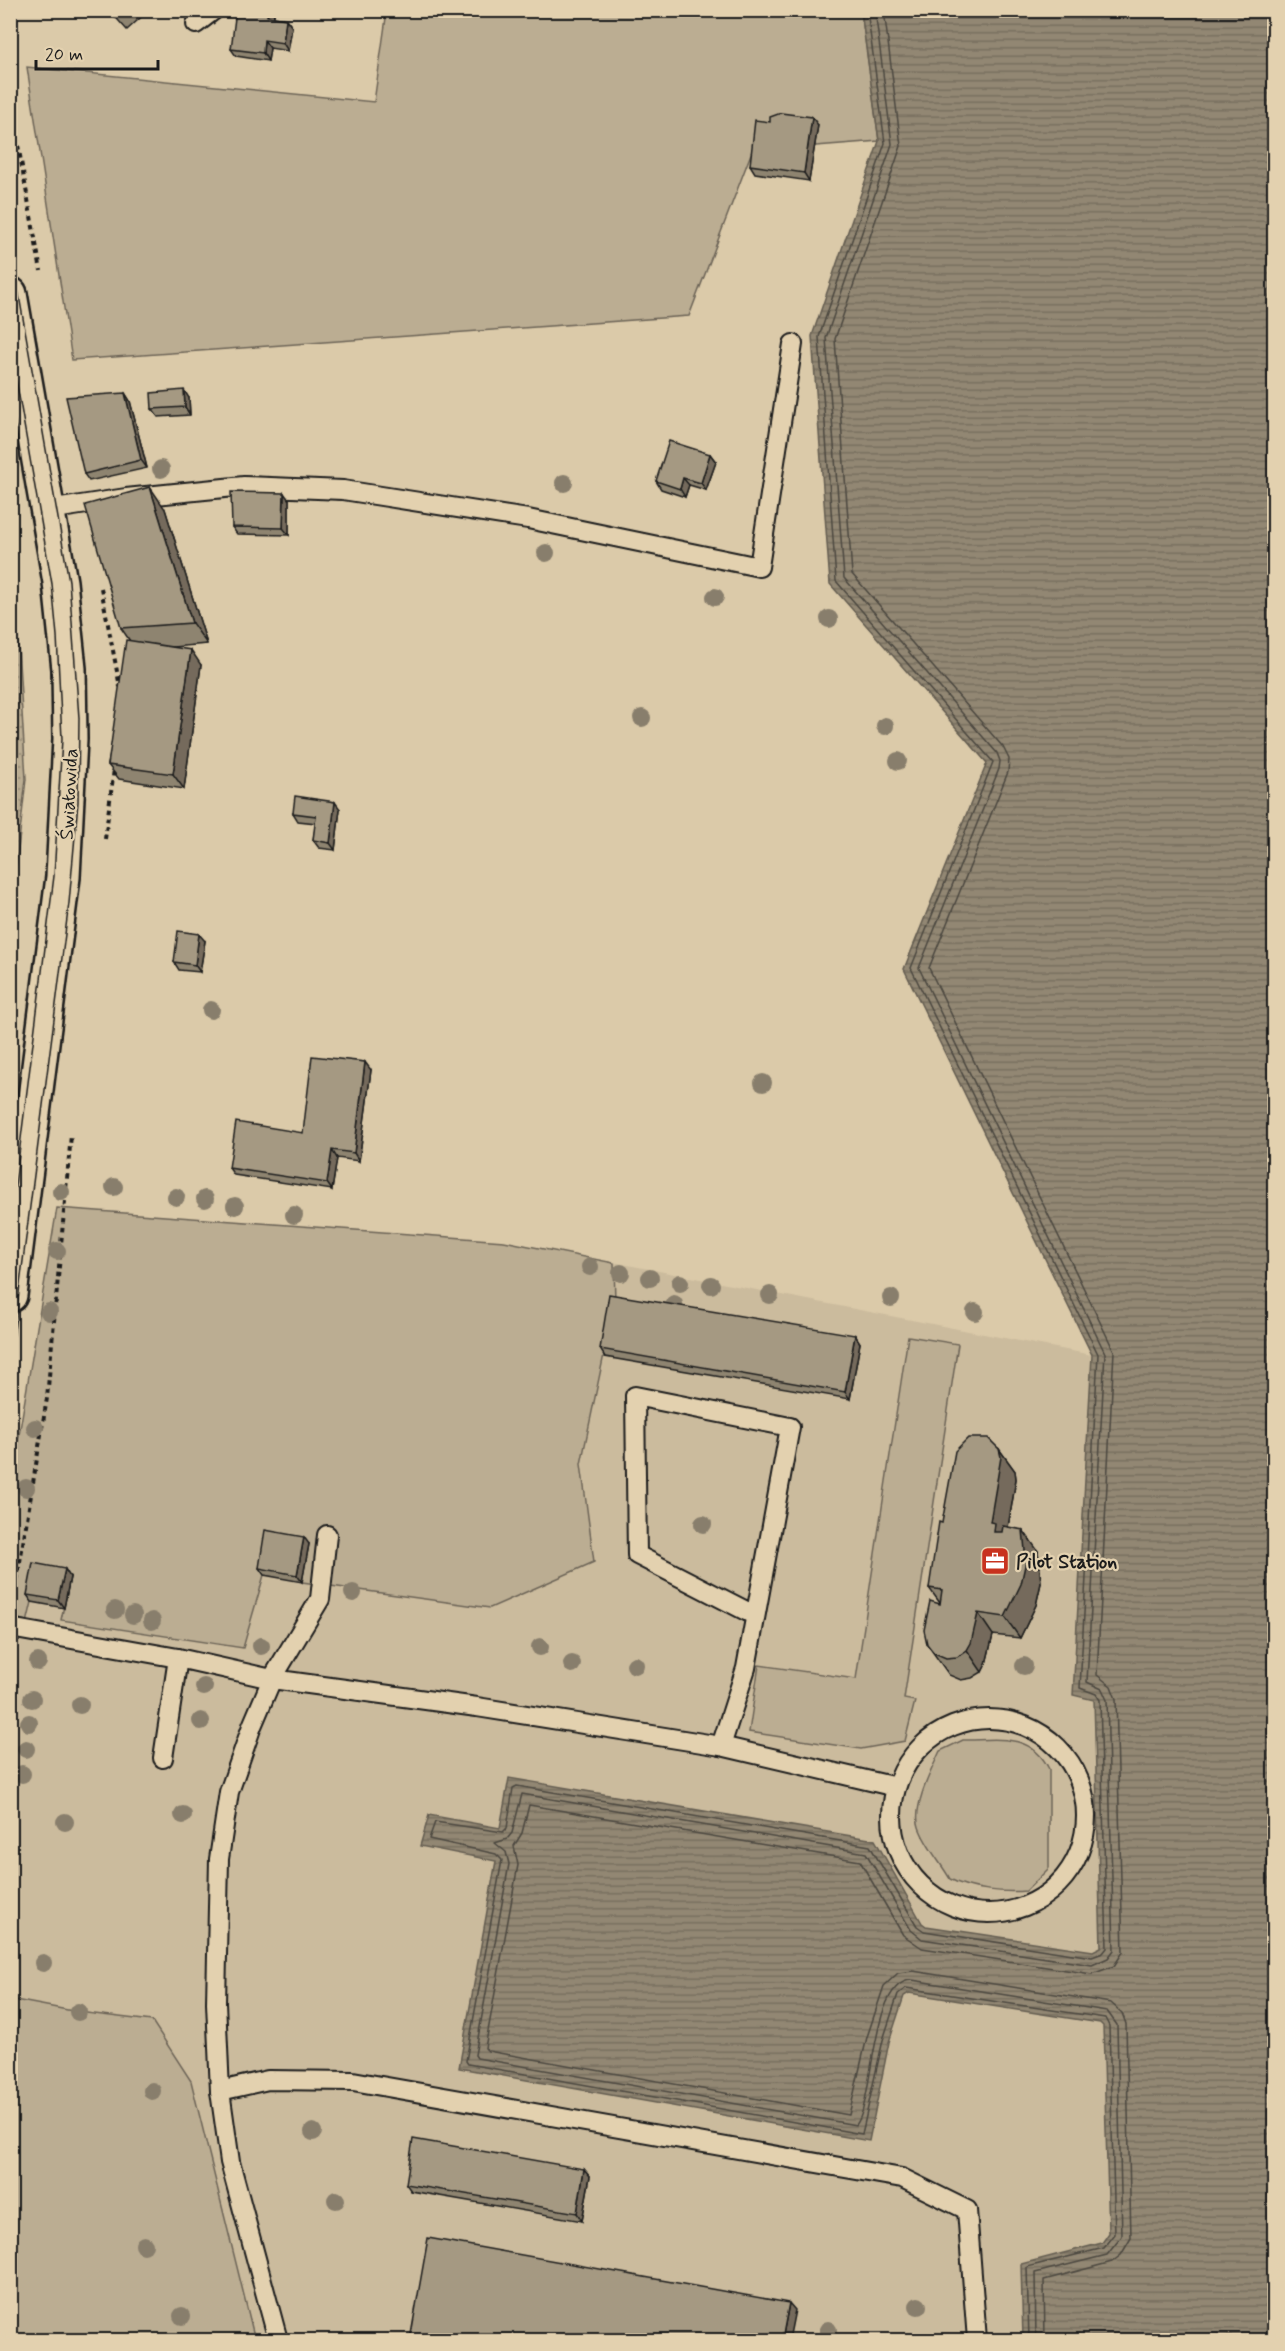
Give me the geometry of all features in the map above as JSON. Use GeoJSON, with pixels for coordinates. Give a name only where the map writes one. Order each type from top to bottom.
{"type":"FeatureCollection","features":[{"type":"Feature","properties":{"kind":"street","name":"Światowida"},"geometry":{"type":"LineString","coordinates":[[10,294],[60,582],[69,669],[70,739],[67,826],[10,1295]]}},
{"type":"Feature","properties":{"kind":"lane"},"geometry":{"type":"LineString","coordinates":[[196,24],[214,10]]}},
{"type":"Feature","properties":{"kind":"lane"},"geometry":{"type":"LineString","coordinates":[[48,510],[126,498],[244,486],[343,490],[528,519],[759,567],[793,344]]}},
{"type":"Feature","properties":{"kind":"lane"},"geometry":{"type":"LineString","coordinates":[[721,1746],[746,1668],[754,1616],[774,1526],[790,1426],[635,1396],[637,1555],[754,1616]]}},
{"type":"Feature","properties":{"kind":"lane"},"geometry":{"type":"LineString","coordinates":[[278,2340],[231,2162],[220,2091],[216,2003],[219,1859],[229,1792],[252,1726],[272,1679],[320,1599],[327,1535]]}},
{"type":"Feature","properties":{"kind":"lane"},"geometry":{"type":"LineString","coordinates":[[10,1628],[178,1658],[272,1679],[454,1704],[721,1746],[896,1787]]}},
{"type":"Feature","properties":{"kind":"lane"},"geometry":{"type":"LineString","coordinates":[[163,1758],[178,1658]]}},
{"type":"Feature","properties":{"kind":"lane"},"geometry":{"type":"LineString","coordinates":[[981,1719],[1006,1719],[1030,1728],[1052,1741],[1069,1760],[1081,1782],[1087,1807],[1085,1832],[1078,1856],[1065,1878],[1046,1895],[1023,1907],[1003,1913],[962,1909],[942,1901],[925,1890],[911,1875],[900,1855],[892,1821],[896,1787],[905,1766],[919,1748],[937,1733],[958,1723],[981,1719]]}},
{"type":"Feature","properties":{"kind":"lane"},"geometry":{"type":"LineString","coordinates":[[220,2091],[268,2080],[353,2081],[902,2178],[967,2210],[977,2340]]}},
{"type":"Feature","properties":{"kind":"shaded area"},"geometry":{"type":"Polygon","coordinates":[[[387,11],[861,11],[879,141],[752,151],[689,316],[72,360],[27,67],[374,102],[387,11]]]}},
{"type":"Feature","properties":{"kind":"shaded area"},"geometry":{"type":"Polygon","coordinates":[[[11,573],[15,595],[26,779],[11,912],[11,573]]]}},
{"type":"Feature","properties":{"kind":"shaded area"},"geometry":{"type":"Polygon","coordinates":[[[57,1208],[504,1241],[1092,1355],[1073,1694],[1094,1700],[1101,1947],[1093,1952],[1100,2023],[1103,2025],[1109,2233],[1102,2243],[1021,2264],[1023,2340],[11,2340],[10,1483],[57,1208]]]}},
{"type":"Feature","properties":{"kind":"shaded area"},"geometry":{"type":"Polygon","coordinates":[[[57,1208],[504,1241],[614,1263],[615,1302],[581,1464],[594,1562],[490,1608],[302,1582],[270,1538],[264,1575],[243,1648],[61,1620],[70,1577],[32,1602],[27,1623],[11,1621],[11,1483],[57,1208]]]}},
{"type":"Feature","properties":{"kind":"shaded area"},"geometry":{"type":"Polygon","coordinates":[[[908,1336],[958,1344],[904,1699],[915,1701],[905,1741],[861,1749],[749,1732],[759,1665],[856,1679],[908,1336]]]}},
{"type":"Feature","properties":{"kind":"shaded area"},"geometry":{"type":"Polygon","coordinates":[[[1001,1739],[1023,1744],[1042,1757],[1049,1769],[1049,1868],[1026,1891],[987,1890],[967,1886],[950,1879],[919,1827],[920,1799],[940,1751],[963,1740],[1001,1739]]]}},
{"type":"Feature","properties":{"kind":"shaded area"},"geometry":{"type":"Polygon","coordinates":[[[10,1999],[78,2012],[152,2021],[191,2081],[255,2340],[11,2340],[10,1999]]]}},
{"type":"Feature","properties":{"kind":"water"},"geometry":{"type":"Polygon","coordinates":[[[861,11],[1274,11],[1274,2340],[1023,2340],[1021,2264],[1102,2243],[1109,2233],[1103,2026],[1100,2023],[909,1993],[904,1996],[889,2042],[869,2141],[459,2068],[496,1861],[420,1846],[429,1815],[500,1828],[509,1778],[875,1840],[922,1923],[926,1926],[1093,1951],[1101,1947],[1094,1700],[1073,1695],[1092,1355],[904,969],[987,763],[830,584],[812,336],[879,141],[861,11]]]}},
{"type":"Feature","properties":{"kind":"building"},"geometry":{"type":"Polygon","coordinates":[[[236,10],[268,10],[267,16],[286,19],[283,43],[264,40],[263,53],[231,49],[236,10]]]}},
{"type":"Feature","properties":{"kind":"building"},"geometry":{"type":"Polygon","coordinates":[[[781,113],[812,117],[804,173],[750,165],[755,120],[770,122],[770,117],[781,113]]]}},
{"type":"Feature","properties":{"kind":"building"},"geometry":{"type":"Polygon","coordinates":[[[184,390],[185,407],[152,409],[151,393],[184,390]]]}},
{"type":"Feature","properties":{"kind":"building"},"geometry":{"type":"Polygon","coordinates":[[[125,393],[141,460],[84,474],[66,397],[125,393]]]}},
{"type":"Feature","properties":{"kind":"building"},"geometry":{"type":"Polygon","coordinates":[[[669,441],[710,454],[701,483],[683,478],[680,489],[656,481],[669,441]]]}},
{"type":"Feature","properties":{"kind":"building"},"geometry":{"type":"Polygon","coordinates":[[[150,487],[192,623],[121,628],[85,505],[150,487]]]}},
{"type":"Feature","properties":{"kind":"building"},"geometry":{"type":"Polygon","coordinates":[[[231,492],[284,493],[283,528],[232,527],[231,492]]]}},
{"type":"Feature","properties":{"kind":"building"},"geometry":{"type":"Polygon","coordinates":[[[126,640],[191,650],[173,774],[108,765],[126,640]]]}},
{"type":"Feature","properties":{"kind":"building"},"geometry":{"type":"Polygon","coordinates":[[[295,796],[335,802],[330,843],[313,840],[316,816],[293,813],[295,796]]]}},
{"type":"Feature","properties":{"kind":"building"},"geometry":{"type":"Polygon","coordinates":[[[178,931],[199,934],[195,965],[174,962],[178,931]]]}},
{"type":"Feature","properties":{"kind":"building"},"geometry":{"type":"Polygon","coordinates":[[[312,1056],[365,1062],[354,1153],[332,1150],[327,1183],[229,1168],[236,1122],[303,1133],[312,1056]]]}},
{"type":"Feature","properties":{"kind":"building"},"geometry":{"type":"Polygon","coordinates":[[[609,1294],[855,1335],[845,1392],[600,1349],[609,1294]]]}},
{"type":"Feature","properties":{"kind":"building","name":"Pilot Station"},"geometry":{"type":"Polygon","coordinates":[[[968,1438],[988,1438],[999,1449],[1001,1457],[990,1522],[995,1523],[994,1532],[1002,1532],[1003,1526],[1023,1530],[1026,1561],[1021,1584],[1005,1617],[978,1613],[971,1643],[967,1650],[957,1657],[946,1658],[934,1653],[927,1644],[924,1630],[930,1601],[940,1604],[942,1590],[929,1588],[939,1522],[942,1523],[955,1451],[968,1438]]]}},
{"type":"Feature","properties":{"kind":"building"},"geometry":{"type":"Polygon","coordinates":[[[265,1530],[304,1537],[297,1575],[259,1568],[265,1530]]]}},
{"type":"Feature","properties":{"kind":"building"},"geometry":{"type":"Polygon","coordinates":[[[33,1563],[65,1569],[58,1600],[27,1595],[33,1563]]]}},
{"type":"Feature","properties":{"kind":"building"},"geometry":{"type":"Polygon","coordinates":[[[413,2139],[584,2169],[577,2213],[406,2184],[413,2139]]]}},
{"type":"Feature","properties":{"kind":"building"},"geometry":{"type":"Polygon","coordinates":[[[428,2238],[789,2303],[782,2340],[410,2340],[428,2238]]]}},
{"type":"Feature","properties":{"kind":"tram line"},"geometry":{"type":"LineString","coordinates":[[10,244],[69,581],[79,718],[78,802],[69,903],[10,1362]]}},
{"type":"Feature","properties":{"kind":"tram line"},"geometry":{"type":"LineString","coordinates":[[10,345],[52,584],[62,739],[54,876],[10,1226]]}},
{"type":"Feature","properties":{"kind":"place","name":"Pilot Station"},"geometry":{"type":"Point","coordinates":[995,1561]}}]}
